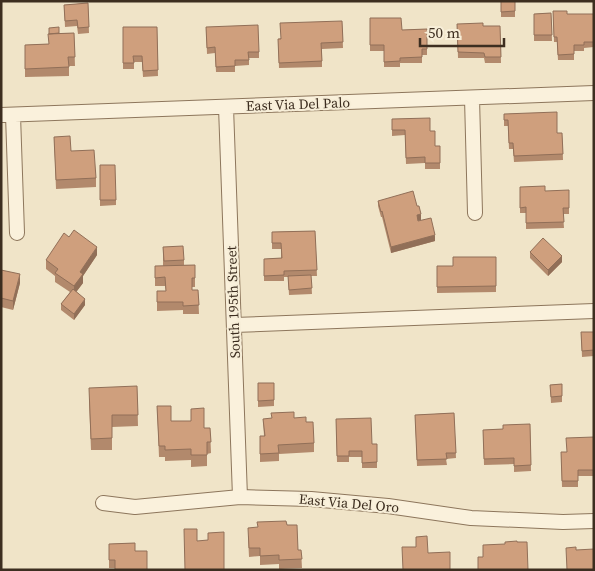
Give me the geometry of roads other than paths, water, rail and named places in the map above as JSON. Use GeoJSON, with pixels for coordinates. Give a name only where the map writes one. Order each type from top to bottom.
{"type":"FeatureCollection","features":[{"type":"Feature","properties":{"kind":"street","name":"East Via Del Palo"},"geometry":{"type":"LineString","coordinates":[[7,115],[594,93]]}},
{"type":"Feature","properties":{"kind":"street"},"geometry":{"type":"LineString","coordinates":[[472,98],[475,213]]}},
{"type":"Feature","properties":{"kind":"street","name":"South 195th Street"},"geometry":{"type":"LineString","coordinates":[[226,107],[240,498]]}},
{"type":"Feature","properties":{"kind":"street"},"geometry":{"type":"LineString","coordinates":[[7,115],[17,233]]}},
{"type":"Feature","properties":{"kind":"street"},"geometry":{"type":"LineString","coordinates":[[234,325],[594,310]]}},
{"type":"Feature","properties":{"kind":"street","name":"East Via Del Oro"},"geometry":{"type":"LineString","coordinates":[[103,503],[135,506],[240,498],[311,499],[388,506],[471,518],[594,522]]}}]}
